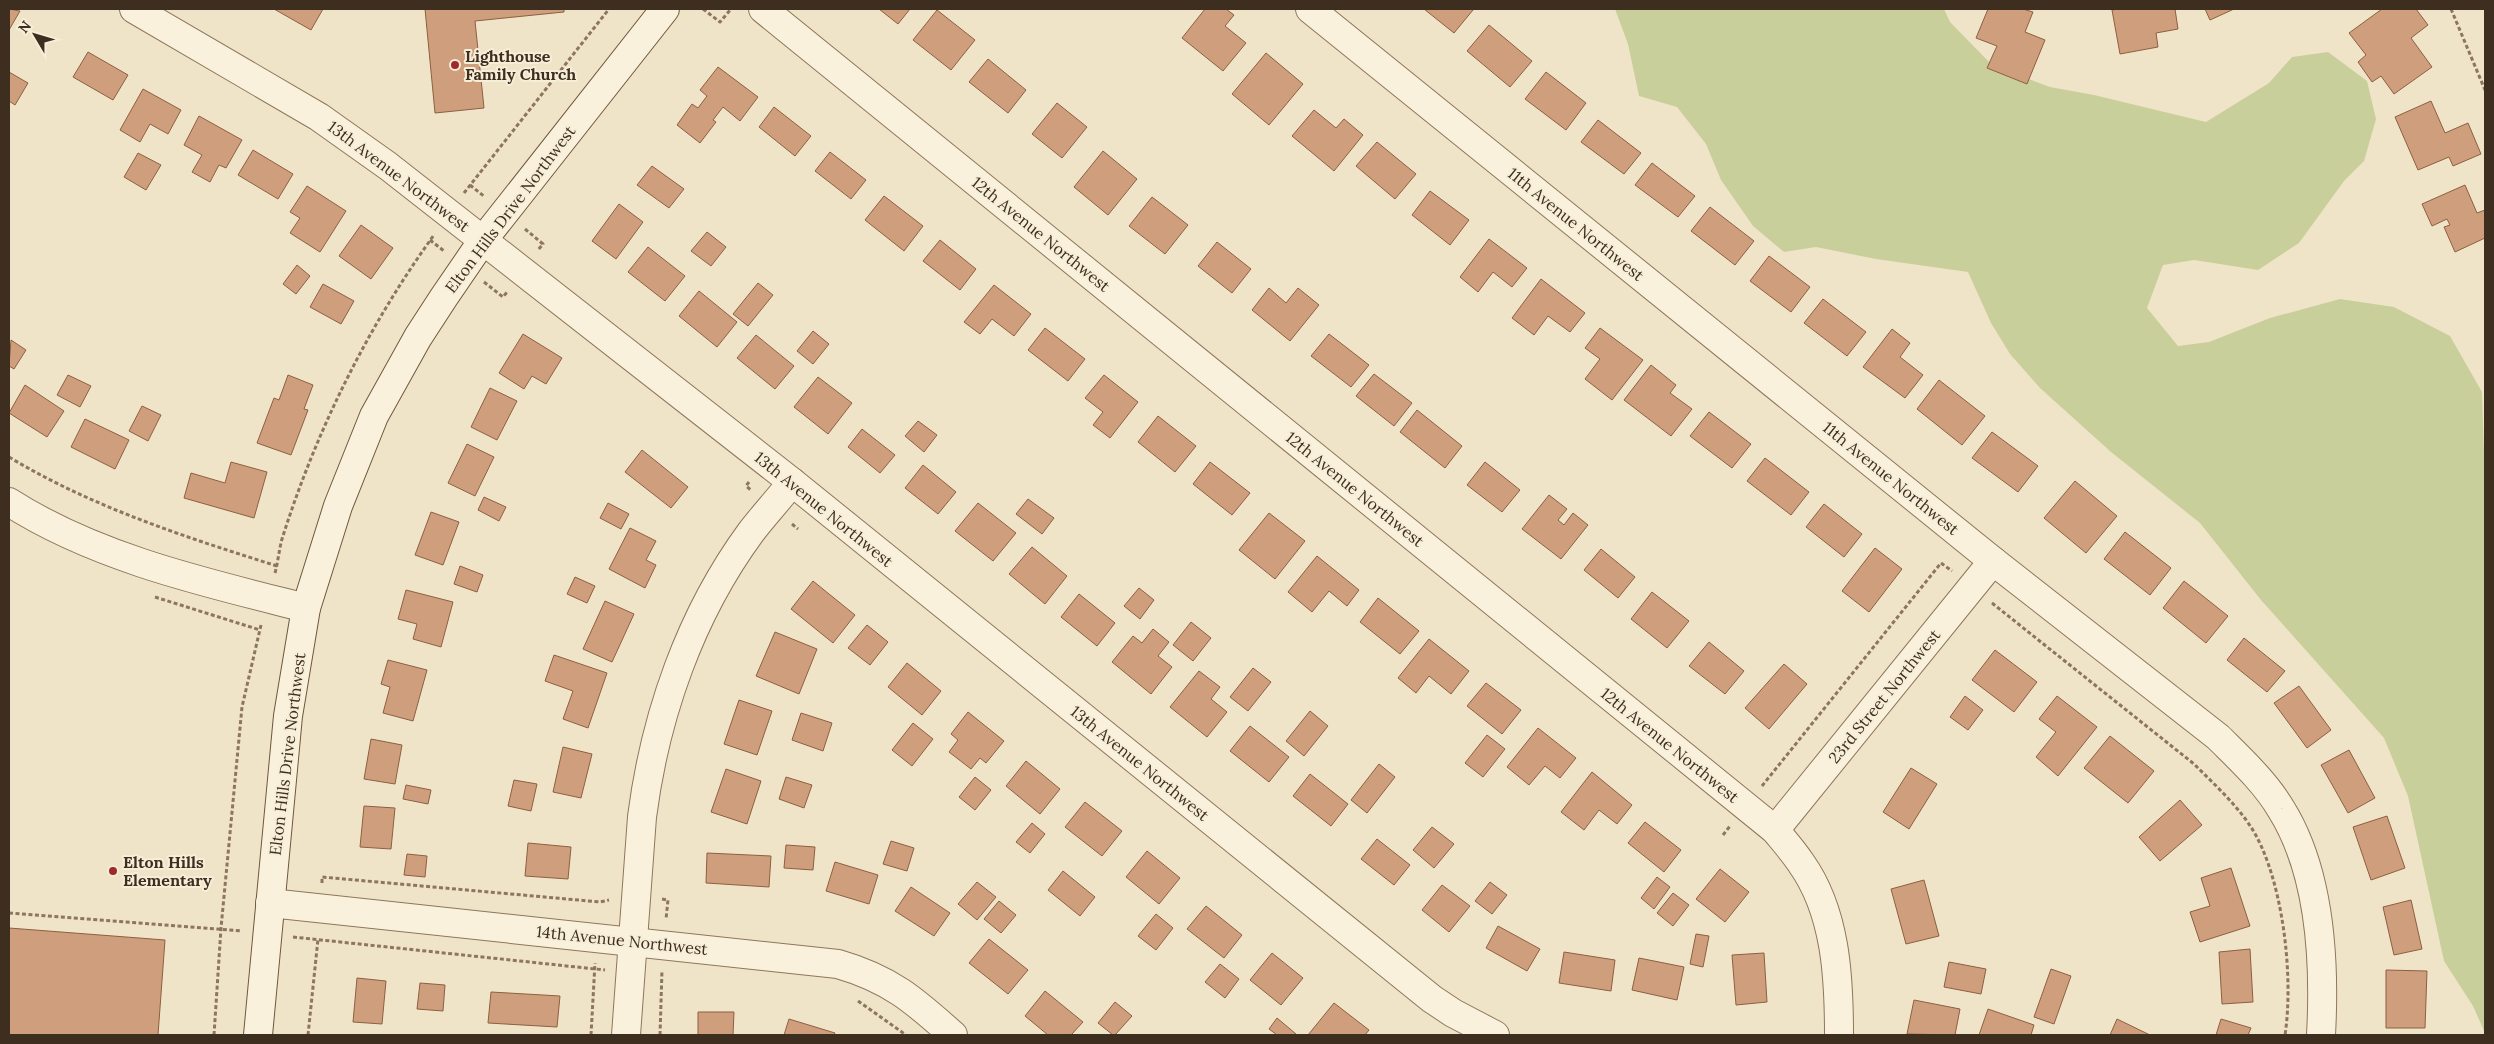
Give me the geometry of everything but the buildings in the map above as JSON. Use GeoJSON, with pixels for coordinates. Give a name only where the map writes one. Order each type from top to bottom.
{"type":"FeatureCollection","features":[{"type":"Feature","properties":{"kind":"street","name":"13th Avenue Northwest"},"geometry":{"type":"LineString","coordinates":[[134,9],[319,117],[388,166],[792,482],[1432,999],[1453,1013],[1495,1035]]}},
{"type":"Feature","properties":{"kind":"street","name":"Elton Hills Drive Northwest"},"geometry":{"type":"LineString","coordinates":[[258,1035],[288,716],[306,608],[338,506],[374,416],[418,337],[483,240],[665,9]]}},
{"type":"Feature","properties":{"kind":"street","name":"12th Avenue Northwest"},"geometry":{"type":"LineString","coordinates":[[763,9],[1775,830],[1802,864],[1822,902],[1833,945],[1839,990],[1839,1035]]}},
{"type":"Feature","properties":{"kind":"street","name":"11th Avenue Northwest"},"geometry":{"type":"LineString","coordinates":[[1310,9],[1993,561],[2218,738],[2250,769],[2281,808],[2301,850],[2314,903],[2321,952],[2323,994],[2321,1035]]}},
{"type":"Feature","properties":{"kind":"street"},"geometry":{"type":"LineString","coordinates":[[626,1035],[631,941],[646,785],[657,734],[673,679],[705,607],[727,567],[751,532],[792,482]]}},
{"type":"Feature","properties":{"kind":"street"},"geometry":{"type":"LineString","coordinates":[[9,502],[95,545],[202,582],[306,608]]}},
{"type":"Feature","properties":{"kind":"street","name":"23rd Street Northwest"},"geometry":{"type":"LineString","coordinates":[[1775,830],[1993,561]]}},
{"type":"Feature","properties":{"kind":"street","name":"14th Avenue Northwest"},"geometry":{"type":"LineString","coordinates":[[270,903],[809,960],[867,972],[894,986],[915,1001],[953,1035]]}},
{"type":"Feature","properties":{"kind":"path"},"geometry":{"type":"LineString","coordinates":[[470,184],[609,9]]}},
{"type":"Feature","properties":{"kind":"path"},"geometry":{"type":"LineString","coordinates":[[703,9],[720,22],[731,9]]}},
{"type":"Feature","properties":{"kind":"path"},"geometry":{"type":"LineString","coordinates":[[2451,9],[2485,90]]}},
{"type":"Feature","properties":{"kind":"path"},"geometry":{"type":"LineString","coordinates":[[9,457],[115,509],[185,537],[277,566],[281,542],[297,493],[327,420],[386,307],[430,240]]}},
{"type":"Feature","properties":{"kind":"path"},"geometry":{"type":"LineString","coordinates":[[1723,835],[1942,563]]}},
{"type":"Feature","properties":{"kind":"path"},"geometry":{"type":"LineString","coordinates":[[1995,606],[2194,764],[2224,793],[2251,827],[2267,862],[2280,910],[2287,975],[2285,1035]]}},
{"type":"Feature","properties":{"kind":"path"},"geometry":{"type":"LineString","coordinates":[[214,1035],[221,928],[242,708],[260,630]]}},
{"type":"Feature","properties":{"kind":"path"},"geometry":{"type":"LineString","coordinates":[[322,877],[600,902]]}},
{"type":"Feature","properties":{"kind":"path"},"geometry":{"type":"LineString","coordinates":[[9,913],[221,928]]}},
{"type":"Feature","properties":{"kind":"path"},"geometry":{"type":"LineString","coordinates":[[308,1035],[318,939],[594,969],[591,1035]]}},
{"type":"Feature","properties":{"kind":"path"},"geometry":{"type":"LineString","coordinates":[[660,1035],[662,974],[671,974]]}},
{"type":"Feature","properties":{"kind":"path"},"geometry":{"type":"LineString","coordinates":[[852,998],[889,1021],[906,1035]]}},
{"type":"Feature","properties":{"kind":"green space"},"geometry":{"type":"Polygon","coordinates":[[[1615,9],[1944,9],[1950,22],[1992,65],[2050,87],[2094,95],[2206,122],[2269,83],[2292,57],[2328,52],[2367,81],[2376,119],[2364,161],[2344,181],[2299,243],[2258,270],[2194,260],[2163,265],[2147,308],[2178,346],[2209,342],[2270,318],[2340,299],[2394,307],[2450,336],[2482,392],[2485,485],[2485,1033],[2473,1006],[2444,961],[2408,796],[2384,738],[2261,600],[2200,523],[2111,452],[2040,388],[2010,354],[1991,323],[1968,272],[1876,259],[1816,247],[1784,252],[1753,226],[1721,180],[1706,144],[1677,107],[1639,96],[1628,44],[1615,9]]]}},
{"type":"Feature","properties":{"kind":"place","name":"Lighthouse Family Church"},"geometry":{"type":"Point","coordinates":[455,65]}},
{"type":"Feature","properties":{"kind":"place","name":"Elton Hills Elementary"},"geometry":{"type":"Point","coordinates":[113,871]}}]}
